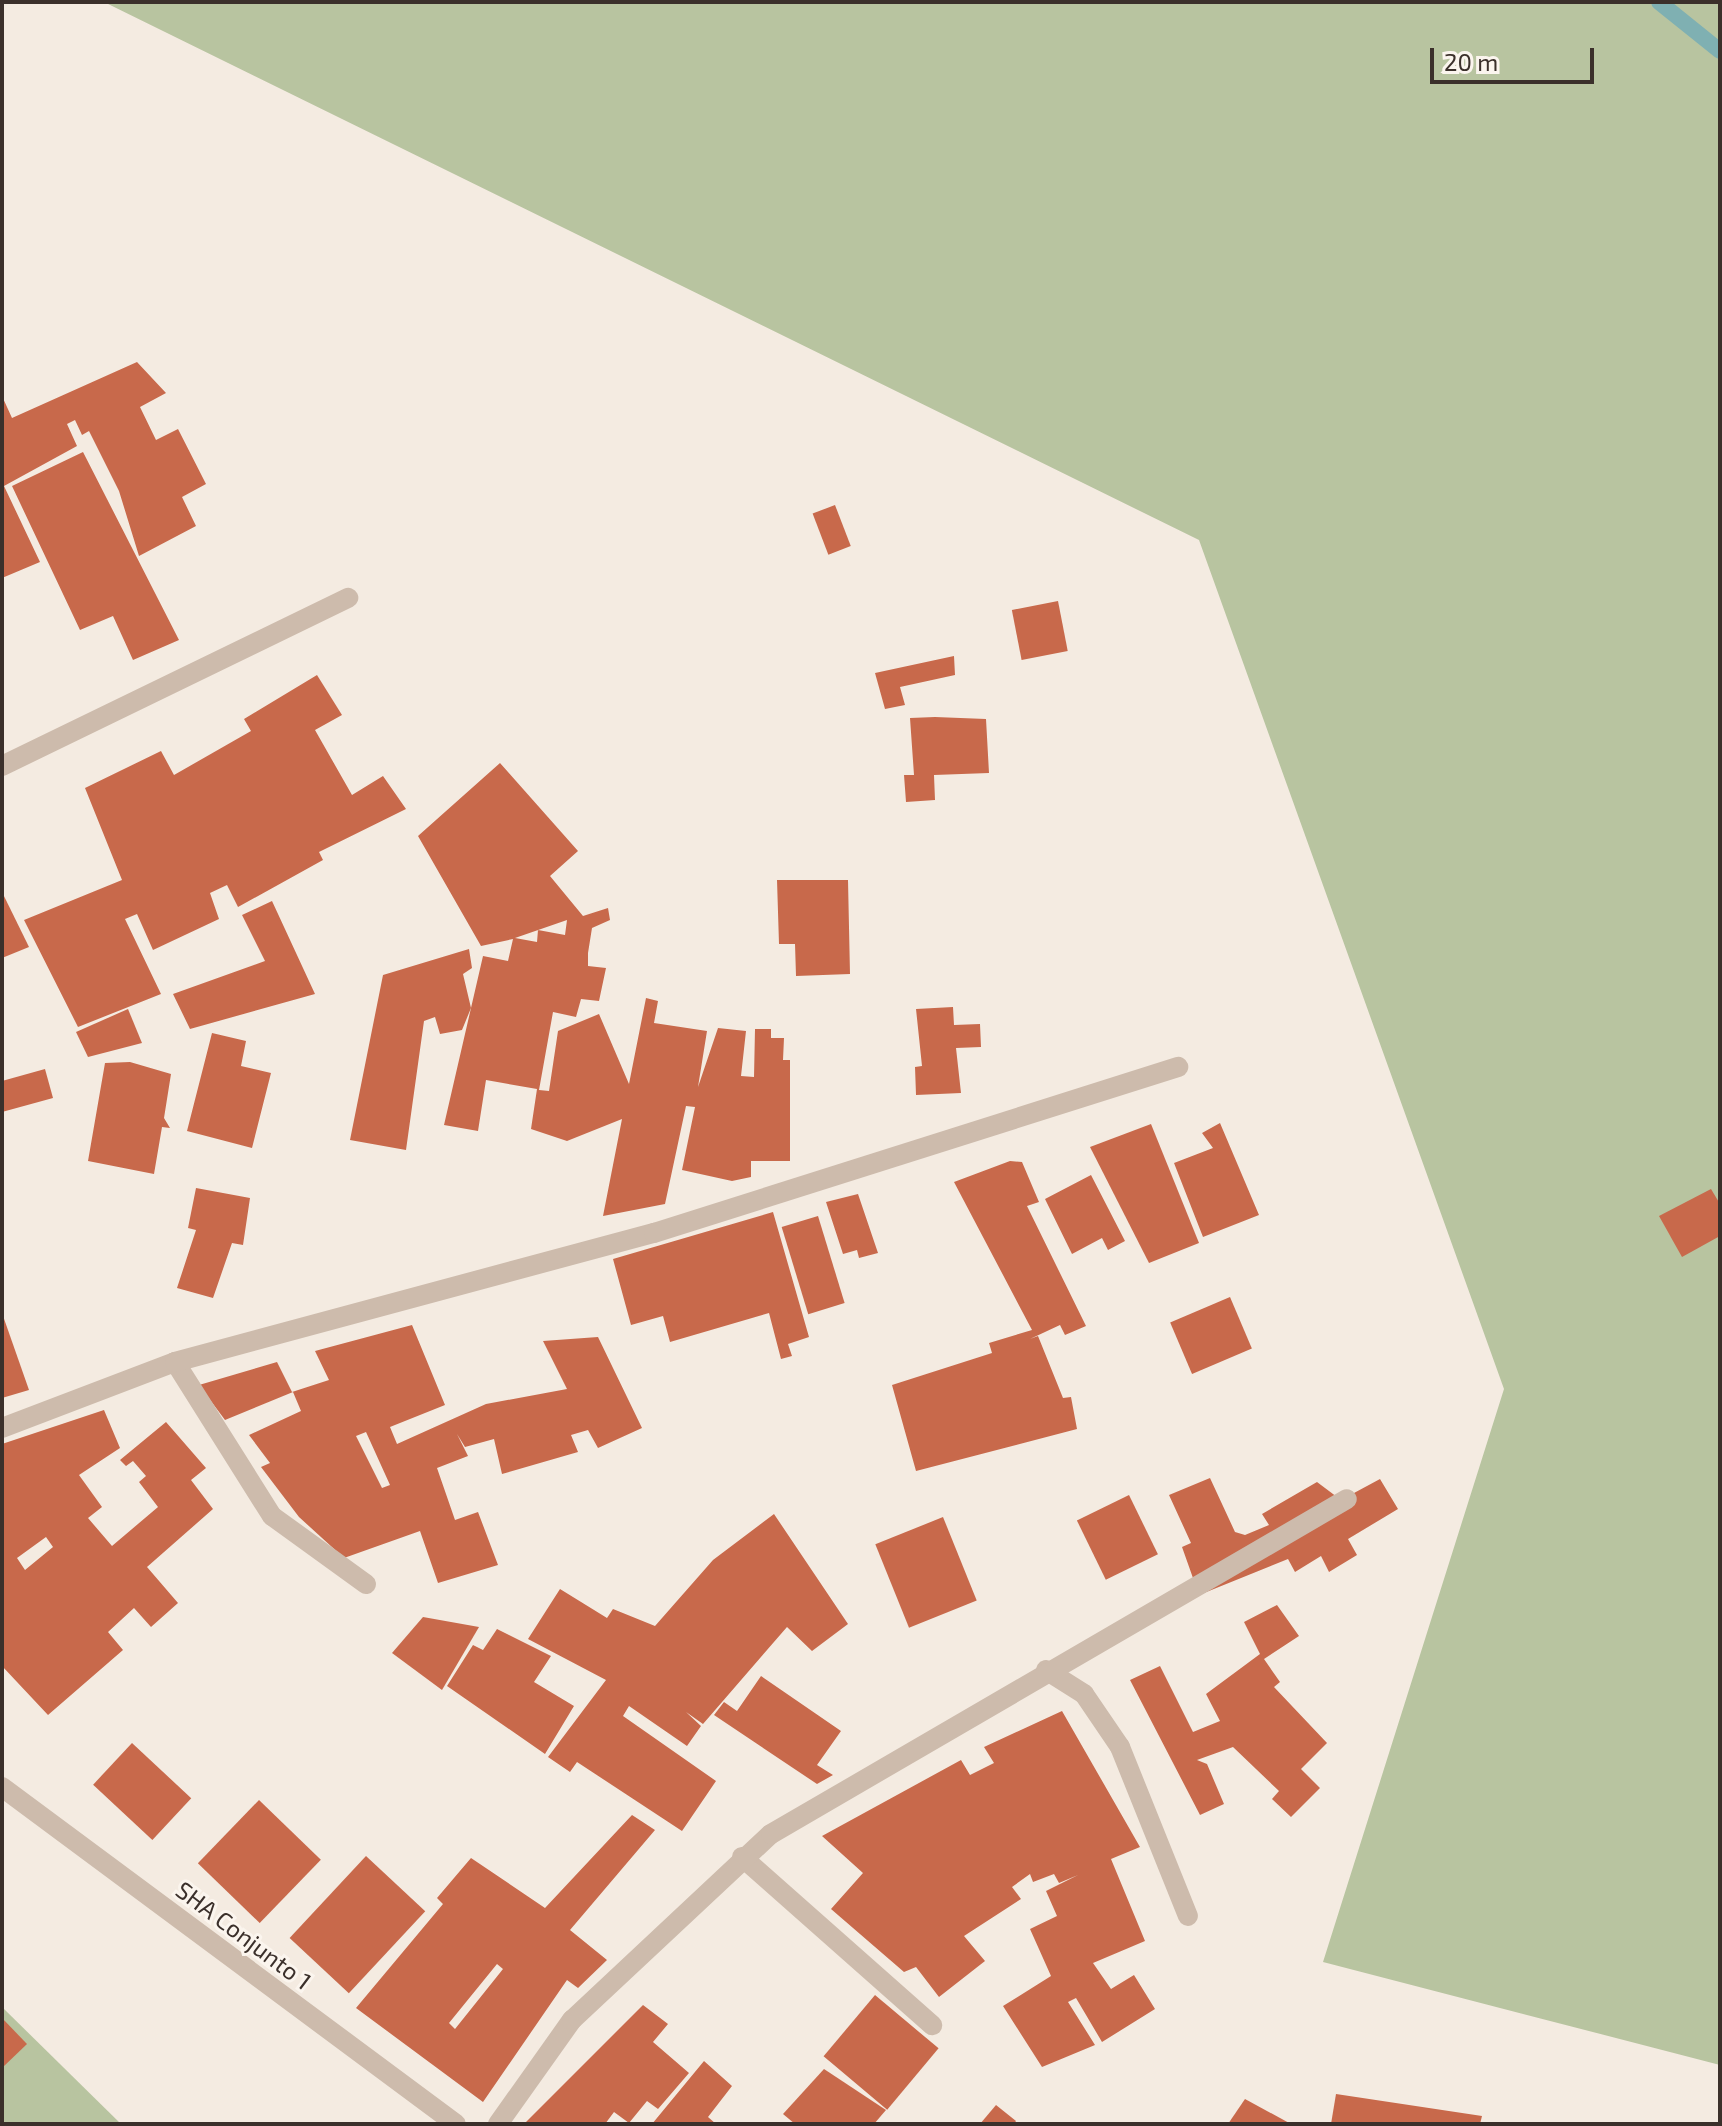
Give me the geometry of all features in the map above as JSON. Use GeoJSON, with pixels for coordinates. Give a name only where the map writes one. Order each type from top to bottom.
{"type":"FeatureCollection","features":[{"type":"Feature","properties":{"kind":"street"},"geometry":{"type":"LineString","coordinates":[[2,766],[348,598]]}},
{"type":"Feature","properties":{"kind":"street"},"geometry":{"type":"LineString","coordinates":[[2,1428],[175,1362],[654,1233],[1178,1067]]}},
{"type":"Feature","properties":{"kind":"street"},"geometry":{"type":"LineString","coordinates":[[175,1362],[272,1516],[366,1584]]}},
{"type":"Feature","properties":{"kind":"street"},"geometry":{"type":"LineString","coordinates":[[498,2124],[572,2020],[742,1857],[1046,1670],[1347,1499]]}},
{"type":"Feature","properties":{"kind":"street"},"geometry":{"type":"LineString","coordinates":[[1046,1670],[1084,1694],[1120,1747],[1188,1916]]}},
{"type":"Feature","properties":{"kind":"street","name":"SHA Conjunto 1"},"geometry":{"type":"LineString","coordinates":[[2,1787],[456,2124]]}},
{"type":"Feature","properties":{"kind":"street"},"geometry":{"type":"LineString","coordinates":[[742,1857],[932,2025]]}},
{"type":"Feature","properties":{"kind":"green space"},"geometry":{"type":"Polygon","coordinates":[[[104,2],[1720,2],[1720,2065],[1323,1962],[1504,1389],[1199,540],[104,2]]]}},
{"type":"Feature","properties":{"kind":"green space"},"geometry":{"type":"Polygon","coordinates":[[[2,2007],[121,2124],[2,2124],[2,2007]]]}},
{"type":"Feature","properties":{"kind":"building"},"geometry":{"type":"Polygon","coordinates":[[[137,362],[166,393],[140,407],[156,440],[178,429],[206,484],[182,497],[196,526],[139,556],[119,491],[89,431],[82,435],[75,420],[67,424],[77,446],[4,486],[40,562],[2,578],[2,396],[12,418],[137,362]]]}},
{"type":"Feature","properties":{"kind":"building"},"geometry":{"type":"Polygon","coordinates":[[[83,452],[179,640],[133,660],[113,616],[80,630],[12,486],[83,452]]]}},
{"type":"Feature","properties":{"kind":"building"},"geometry":{"type":"Polygon","coordinates":[[[835,505],[851,546],[828,555],[813,514],[835,505]]]}},
{"type":"Feature","properties":{"kind":"building"},"geometry":{"type":"Polygon","coordinates":[[[1058,601],[1068,651],[1022,660],[1012,610],[1058,601]]]}},
{"type":"Feature","properties":{"kind":"building"},"geometry":{"type":"Polygon","coordinates":[[[954,656],[955,675],[900,687],[905,705],[885,709],[875,673],[954,656]]]}},
{"type":"Feature","properties":{"kind":"building"},"geometry":{"type":"Polygon","coordinates":[[[317,675],[342,715],[315,730],[352,795],[383,776],[406,809],[319,852],[323,860],[238,907],[227,885],[210,893],[219,919],[153,950],[137,914],[125,919],[161,994],[78,1027],[24,920],[122,880],[85,788],[161,751],[174,775],[251,731],[244,719],[317,675]]]}},
{"type":"Feature","properties":{"kind":"building"},"geometry":{"type":"Polygon","coordinates":[[[910,718],[986,719],[989,773],[934,775],[935,800],[906,802],[904,775],[914,775],[910,718]]]}},
{"type":"Feature","properties":{"kind":"building"},"geometry":{"type":"Polygon","coordinates":[[[500,763],[578,851],[550,876],[583,916],[608,908],[610,920],[592,928],[588,953],[588,966],[606,968],[599,1001],[581,999],[576,1017],[553,1012],[539,1090],[549,1091],[558,1031],[599,1014],[629,1084],[646,998],[658,1001],[654,1023],[707,1031],[698,1087],[718,1028],[746,1031],[741,1076],[754,1077],[755,1029],[771,1029],[771,1038],[784,1038],[783,1060],[790,1060],[790,1161],[751,1161],[751,1177],[732,1181],[682,1170],[695,1107],[686,1106],[665,1204],[603,1216],[622,1119],[567,1141],[531,1129],[537,1089],[486,1080],[478,1131],[444,1125],[483,956],[508,961],[513,939],[481,946],[418,836],[500,763]],[[567,920],[538,930],[565,935],[567,920]],[[538,930],[515,938],[537,942],[538,930]]]}},
{"type":"Feature","properties":{"kind":"building"},"geometry":{"type":"Polygon","coordinates":[[[777,880],[848,880],[850,974],[796,976],[795,944],[779,944],[777,880]]]}},
{"type":"Feature","properties":{"kind":"building"},"geometry":{"type":"Polygon","coordinates":[[[2,892],[29,947],[2,958],[2,892]]]}},
{"type":"Feature","properties":{"kind":"building"},"geometry":{"type":"Polygon","coordinates":[[[272,901],[315,994],[190,1029],[173,994],[265,961],[242,915],[272,901]]]}},
{"type":"Feature","properties":{"kind":"building"},"geometry":{"type":"Polygon","coordinates":[[[469,949],[472,968],[463,974],[471,1008],[462,1030],[440,1034],[435,1017],[424,1021],[406,1150],[350,1140],[383,975],[469,949]]]}},
{"type":"Feature","properties":{"kind":"building"},"geometry":{"type":"Polygon","coordinates":[[[953,1007],[954,1025],[980,1024],[981,1047],[956,1048],[961,1093],[916,1095],[915,1067],[922,1066],[916,1009],[953,1007]]]}},
{"type":"Feature","properties":{"kind":"building"},"geometry":{"type":"Polygon","coordinates":[[[128,1009],[142,1043],[88,1057],[76,1032],[128,1009]]]}},
{"type":"Feature","properties":{"kind":"building"},"geometry":{"type":"Polygon","coordinates":[[[212,1033],[246,1041],[241,1066],[271,1073],[252,1148],[187,1131],[212,1033]]]}},
{"type":"Feature","properties":{"kind":"building"},"geometry":{"type":"Polygon","coordinates":[[[130,1062],[171,1074],[164,1118],[170,1128],[162,1127],[154,1174],[88,1161],[105,1063],[130,1062]]]}},
{"type":"Feature","properties":{"kind":"building"},"geometry":{"type":"Polygon","coordinates":[[[45,1069],[53,1098],[2,1112],[2,1081],[45,1069]]]}},
{"type":"Feature","properties":{"kind":"building"},"geometry":{"type":"Polygon","coordinates":[[[1220,1123],[1259,1215],[1203,1237],[1174,1163],[1213,1148],[1202,1133],[1220,1123]]]}},
{"type":"Feature","properties":{"kind":"building"},"geometry":{"type":"Polygon","coordinates":[[[1151,1124],[1199,1243],[1149,1263],[1090,1147],[1151,1124]]]}},
{"type":"Feature","properties":{"kind":"building"},"geometry":{"type":"Polygon","coordinates":[[[1010,1161],[1022,1162],[1039,1202],[1027,1206],[1086,1326],[1065,1335],[1060,1325],[1030,1339],[1038,1336],[1063,1398],[1071,1397],[1077,1429],[916,1471],[892,1385],[992,1353],[989,1343],[1032,1330],[954,1182],[1010,1161]]]}},
{"type":"Feature","properties":{"kind":"building"},"geometry":{"type":"Polygon","coordinates":[[[1091,1175],[1125,1241],[1108,1250],[1102,1238],[1072,1254],[1045,1199],[1091,1175]]]}},
{"type":"Feature","properties":{"kind":"building"},"geometry":{"type":"Polygon","coordinates":[[[196,1188],[250,1198],[243,1245],[232,1243],[213,1298],[177,1288],[196,1230],[188,1228],[196,1188]]]}},
{"type":"Feature","properties":{"kind":"building"},"geometry":{"type":"Polygon","coordinates":[[[1711,1189],[1720,1204],[1720,1236],[1682,1257],[1659,1216],[1711,1189]]]}},
{"type":"Feature","properties":{"kind":"building"},"geometry":{"type":"Polygon","coordinates":[[[858,1194],[878,1253],[859,1258],[857,1250],[843,1254],[826,1202],[858,1194]]]}},
{"type":"Feature","properties":{"kind":"building"},"geometry":{"type":"Polygon","coordinates":[[[773,1212],[809,1337],[788,1344],[792,1356],[781,1359],[769,1313],[670,1342],[663,1316],[631,1325],[613,1259],[773,1212]]]}},
{"type":"Feature","properties":{"kind":"building"},"geometry":{"type":"Polygon","coordinates":[[[818,1216],[845,1303],[808,1314],[782,1227],[818,1216]]]}},
{"type":"Feature","properties":{"kind":"building"},"geometry":{"type":"Polygon","coordinates":[[[1230,1297],[1252,1349],[1192,1374],[1170,1322],[1230,1297]]]}},
{"type":"Feature","properties":{"kind":"building"},"geometry":{"type":"Polygon","coordinates":[[[2,1313],[29,1390],[2,1398],[2,1313]]]}},
{"type":"Feature","properties":{"kind":"building"},"geometry":{"type":"Polygon","coordinates":[[[412,1325],[445,1405],[390,1427],[397,1444],[486,1404],[567,1389],[543,1341],[598,1337],[642,1428],[598,1448],[588,1430],[571,1435],[578,1452],[502,1474],[494,1439],[465,1447],[457,1434],[468,1456],[437,1468],[455,1520],[478,1512],[498,1565],[438,1583],[420,1531],[344,1558],[299,1517],[261,1467],[270,1463],[249,1435],[301,1411],[293,1392],[225,1420],[199,1385],[277,1362],[292,1392],[329,1380],[315,1351],[412,1325]],[[366,1432],[356,1436],[382,1488],[390,1485],[366,1432]]]}},
{"type":"Feature","properties":{"kind":"building"},"geometry":{"type":"Polygon","coordinates":[[[104,1410],[120,1448],[79,1475],[102,1507],[88,1518],[112,1546],[158,1507],[139,1482],[146,1476],[133,1461],[126,1466],[120,1460],[166,1422],[206,1468],[191,1480],[213,1509],[147,1567],[178,1603],[151,1627],[134,1608],[108,1632],[123,1650],[48,1715],[2,1666],[2,1444],[104,1410]],[[46,1537],[17,1558],[25,1570],[53,1547],[46,1537]]]}},
{"type":"Feature","properties":{"kind":"building"},"geometry":{"type":"Polygon","coordinates":[[[1210,1478],[1235,1532],[1245,1535],[1269,1525],[1262,1514],[1317,1482],[1341,1500],[1380,1479],[1398,1509],[1348,1539],[1357,1555],[1329,1572],[1321,1556],[1295,1572],[1288,1559],[1199,1595],[1182,1547],[1191,1543],[1169,1495],[1210,1478]]]}},
{"type":"Feature","properties":{"kind":"building"},"geometry":{"type":"Polygon","coordinates":[[[1129,1495],[1158,1554],[1106,1580],[1077,1520],[1129,1495]]]}},
{"type":"Feature","properties":{"kind":"building"},"geometry":{"type":"Polygon","coordinates":[[[774,1514],[848,1624],[812,1651],[787,1627],[703,1724],[686,1712],[701,1726],[687,1746],[629,1706],[623,1716],[716,1781],[682,1831],[577,1762],[570,1772],[548,1757],[606,1680],[528,1639],[560,1589],[607,1618],[613,1609],[655,1626],[713,1560],[774,1514]]]}},
{"type":"Feature","properties":{"kind":"building"},"geometry":{"type":"Polygon","coordinates":[[[943,1517],[977,1600],[909,1628],[875,1544],[943,1517]]]}},
{"type":"Feature","properties":{"kind":"building"},"geometry":{"type":"Polygon","coordinates":[[[1277,1605],[1299,1636],[1264,1659],[1280,1682],[1274,1687],[1327,1743],[1301,1769],[1320,1788],[1291,1817],[1272,1799],[1279,1791],[1233,1747],[1197,1760],[1207,1764],[1224,1804],[1200,1815],[1130,1680],[1160,1666],[1193,1732],[1220,1721],[1206,1694],[1260,1654],[1244,1622],[1277,1605]]]}},
{"type":"Feature","properties":{"kind":"building"},"geometry":{"type":"Polygon","coordinates":[[[423,1617],[479,1627],[442,1690],[392,1653],[423,1617]]]}},
{"type":"Feature","properties":{"kind":"building"},"geometry":{"type":"Polygon","coordinates":[[[497,1629],[551,1656],[534,1682],[574,1706],[545,1754],[447,1686],[473,1645],[483,1650],[497,1629]]]}},
{"type":"Feature","properties":{"kind":"building"},"geometry":{"type":"Polygon","coordinates":[[[761,1676],[841,1731],[817,1765],[833,1775],[817,1784],[714,1715],[724,1702],[737,1711],[761,1676]]]}},
{"type":"Feature","properties":{"kind":"building"},"geometry":{"type":"Polygon","coordinates":[[[1062,1711],[1140,1847],[1111,1859],[1145,1941],[1093,1963],[1111,1989],[1134,1975],[1155,2009],[1102,2042],[1076,1998],[1068,2002],[1095,2045],[1042,2067],[1003,2006],[1051,1976],[1030,1929],[1057,1916],[1046,1891],[1078,1875],[1059,1883],[1054,1874],[1033,1882],[1030,1874],[1012,1887],[1021,1899],[964,1936],[985,1961],[939,1997],[916,1967],[904,1972],[831,1909],[863,1873],[822,1836],[961,1760],[970,1775],[994,1763],[984,1747],[1062,1711]]]}},
{"type":"Feature","properties":{"kind":"building"},"geometry":{"type":"Polygon","coordinates":[[[132,1743],[191,1798],[152,1840],[93,1785],[132,1743]]]}},
{"type":"Feature","properties":{"kind":"building"},"geometry":{"type":"Polygon","coordinates":[[[259,1800],[321,1860],[260,1923],[198,1863],[259,1800]]]}},
{"type":"Feature","properties":{"kind":"building"},"geometry":{"type":"Polygon","coordinates":[[[632,1815],[655,1830],[570,1930],[607,1960],[578,1988],[567,1980],[483,2102],[356,2008],[443,1904],[437,1898],[471,1858],[545,1908],[632,1815]],[[497,1964],[449,2023],[455,2029],[503,1969],[497,1964]]]}},
{"type":"Feature","properties":{"kind":"building"},"geometry":{"type":"Polygon","coordinates":[[[366,1856],[425,1911],[349,1993],[290,1938],[366,1856]]]}},
{"type":"Feature","properties":{"kind":"building"},"geometry":{"type":"Polygon","coordinates":[[[875,1995],[939,2048],[887,2110],[824,2056],[875,1995]]]}},
{"type":"Feature","properties":{"kind":"building"},"geometry":{"type":"Polygon","coordinates":[[[643,2005],[668,2024],[653,2042],[689,2073],[658,2109],[647,2101],[629,2123],[614,2112],[605,2124],[524,2124],[643,2005]]]}},
{"type":"Feature","properties":{"kind":"building"},"geometry":{"type":"Polygon","coordinates":[[[2,2018],[27,2044],[2,2068],[2,2018]]]}},
{"type":"Feature","properties":{"kind":"building"},"geometry":{"type":"Polygon","coordinates":[[[704,2061],[732,2086],[708,2117],[716,2124],[652,2124],[704,2061]]]}},
{"type":"Feature","properties":{"kind":"building"},"geometry":{"type":"Polygon","coordinates":[[[824,2069],[886,2110],[874,2124],[795,2124],[783,2114],[824,2069]]]}},
{"type":"Feature","properties":{"kind":"building"},"geometry":{"type":"Polygon","coordinates":[[[1336,2094],[1482,2116],[1480,2124],[1331,2124],[1336,2094]]]}},
{"type":"Feature","properties":{"kind":"building"},"geometry":{"type":"Polygon","coordinates":[[[1245,2099],[1291,2124],[1228,2124],[1245,2099]]]}},
{"type":"Feature","properties":{"kind":"building"},"geometry":{"type":"Polygon","coordinates":[[[996,2105],[1016,2121],[1014,2124],[980,2124],[996,2105]]]}},
{"type":"Feature","properties":{"kind":"waterway"},"geometry":{"type":"LineString","coordinates":[[1659,2],[1720,51]]}}]}
